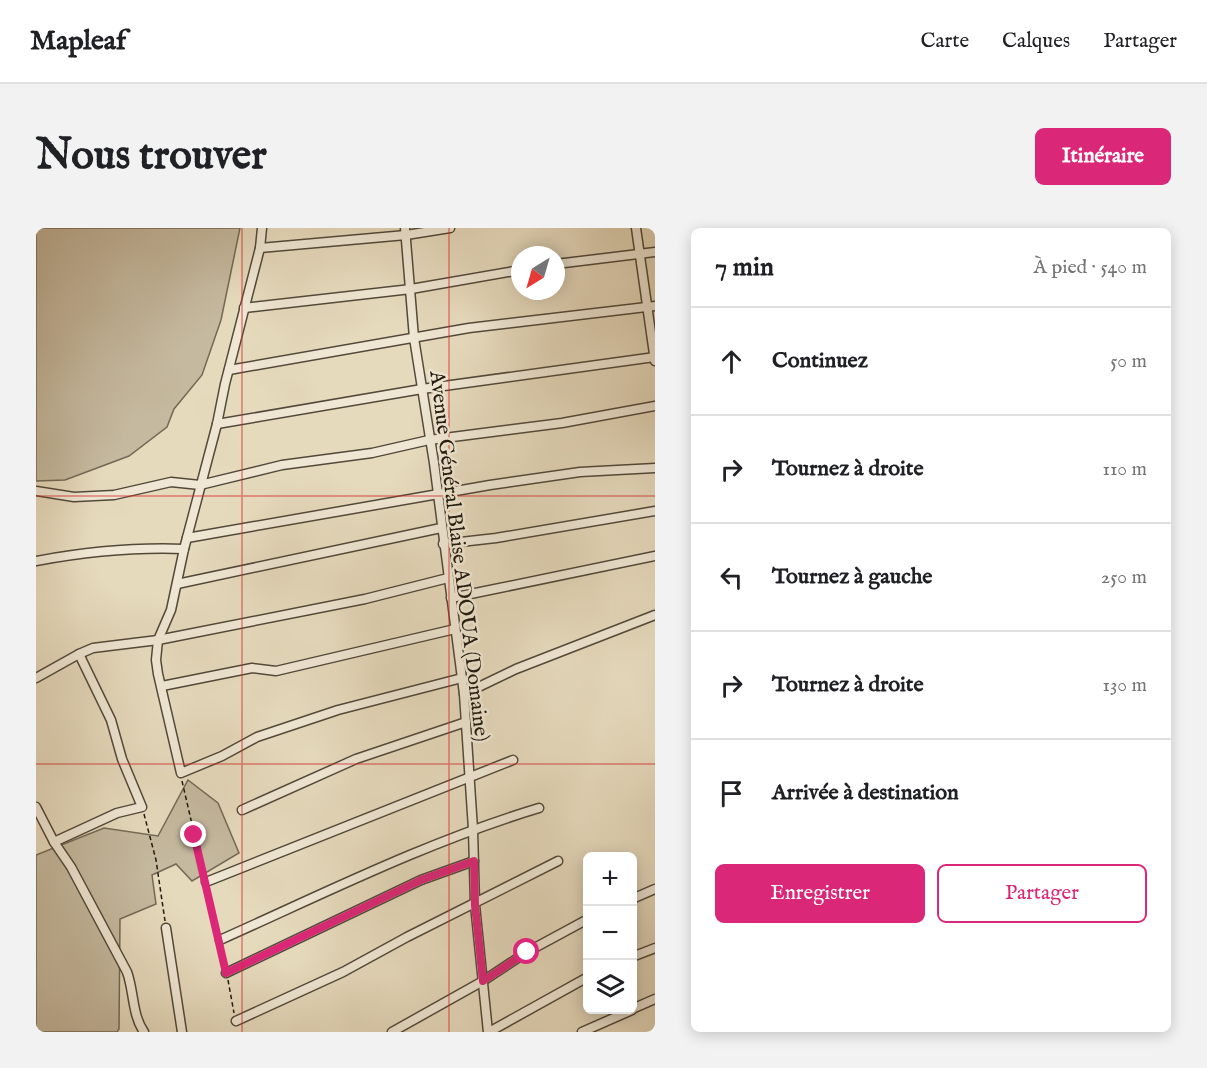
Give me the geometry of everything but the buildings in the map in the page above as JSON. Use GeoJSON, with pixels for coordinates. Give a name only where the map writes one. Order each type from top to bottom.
{"type":"FeatureCollection","features":[{"type":"Feature","properties":{"kind":"street"},"geometry":{"type":"LineString","coordinates":[[262,228],[260,248],[229,370],[218,424],[200,484],[171,610],[158,640],[156,660],[181,773],[267,734],[347,708],[462,678]]}},
{"type":"Feature","properties":{"kind":"street"},"geometry":{"type":"LineString","coordinates":[[260,248],[450,228]]}},
{"type":"Feature","properties":{"kind":"street"},"geometry":{"type":"LineString","coordinates":[[218,424],[422,388],[655,359],[651,307],[636,228]]}},
{"type":"Feature","properties":{"kind":"street","name":"Avenue Général Blaise ADOUA (Domaine)"},"geometry":{"type":"LineString","coordinates":[[405,232],[414,338],[464,694],[473,829],[475,905],[488,1032]]}},
{"type":"Feature","properties":{"kind":"street"},"geometry":{"type":"LineString","coordinates":[[565,263],[655,252]]}},
{"type":"Feature","properties":{"kind":"street"},"geometry":{"type":"LineString","coordinates":[[244,308],[411,289],[511,272]]}},
{"type":"Feature","properties":{"kind":"street"},"geometry":{"type":"LineString","coordinates":[[229,370],[469,328],[651,307]]}},
{"type":"Feature","properties":{"kind":"street"},"geometry":{"type":"LineString","coordinates":[[36,491],[74,497],[114,495],[171,483],[200,484],[282,465],[372,453],[429,440],[562,423],[655,406]]}},
{"type":"Feature","properties":{"kind":"street"},"geometry":{"type":"LineString","coordinates":[[187,538],[490,485],[580,472],[655,468]]}},
{"type":"Feature","properties":{"kind":"street"},"geometry":{"type":"LineString","coordinates":[[443,544],[496,538],[655,511]]}},
{"type":"Feature","properties":{"kind":"street"},"geometry":{"type":"LineString","coordinates":[[177,584],[441,528]]}},
{"type":"Feature","properties":{"kind":"street"},"geometry":{"type":"LineString","coordinates":[[36,561],[81,553],[145,547],[184,549]]}},
{"type":"Feature","properties":{"kind":"street"},"geometry":{"type":"LineString","coordinates":[[451,598],[655,556]]}},
{"type":"Feature","properties":{"kind":"street"},"geometry":{"type":"LineString","coordinates":[[36,678],[93,648],[158,640],[365,598],[448,578]]}},
{"type":"Feature","properties":{"kind":"street"},"geometry":{"type":"LineString","coordinates":[[464,694],[516,669],[655,615]]}},
{"type":"Feature","properties":{"kind":"street"},"geometry":{"type":"LineString","coordinates":[[162,686],[252,668],[276,671],[455,629]]}},
{"type":"Feature","properties":{"kind":"street"},"geometry":{"type":"LineString","coordinates":[[54,842],[117,813],[142,807],[122,759],[111,720],[79,654]]}},
{"type":"Feature","properties":{"kind":"street"},"geometry":{"type":"LineString","coordinates":[[242,810],[356,759],[466,722]]}},
{"type":"Feature","properties":{"kind":"street"},"geometry":{"type":"LineString","coordinates":[[206,882],[513,760]]}},
{"type":"Feature","properties":{"kind":"street"},"geometry":{"type":"LineString","coordinates":[[36,807],[127,972],[138,1023],[144,1032]]}},
{"type":"Feature","properties":{"kind":"street"},"geometry":{"type":"LineString","coordinates":[[220,940],[473,829],[539,808]]}},
{"type":"Feature","properties":{"kind":"street"},"geometry":{"type":"LineString","coordinates":[[226,973],[421,880],[474,861]]}},
{"type":"Feature","properties":{"kind":"street"},"geometry":{"type":"LineString","coordinates":[[236,1021],[343,972],[406,937],[475,905],[558,861]]}},
{"type":"Feature","properties":{"kind":"street"},"geometry":{"type":"LineString","coordinates":[[637,896],[655,889]]}},
{"type":"Feature","properties":{"kind":"street"},"geometry":{"type":"LineString","coordinates":[[392,1032],[583,922]]}},
{"type":"Feature","properties":{"kind":"street"},"geometry":{"type":"LineString","coordinates":[[166,928],[182,1032]]}},
{"type":"Feature","properties":{"kind":"street"},"geometry":{"type":"LineString","coordinates":[[637,955],[655,948]]}},
{"type":"Feature","properties":{"kind":"street"},"geometry":{"type":"LineString","coordinates":[[488,1032],[583,980]]}},
{"type":"Feature","properties":{"kind":"street"},"geometry":{"type":"LineString","coordinates":[[637,1007],[655,999]]}},
{"type":"Feature","properties":{"kind":"street"},"geometry":{"type":"LineString","coordinates":[[582,1032],[621,1014]]}},
{"type":"Feature","properties":{"kind":"path"},"geometry":{"type":"LineString","coordinates":[[181,773],[220,940],[236,1021]]}},
{"type":"Feature","properties":{"kind":"path"},"geometry":{"type":"LineString","coordinates":[[142,807],[156,860],[166,928]]}},
{"type":"Feature","properties":{"kind":"shaded area"},"geometry":{"type":"Polygon","coordinates":[[[36,228],[240,228],[221,320],[202,375],[174,409],[167,427],[129,456],[65,480],[36,481],[36,228]]]}},
{"type":"Feature","properties":{"kind":"shaded area"},"geometry":{"type":"Polygon","coordinates":[[[188,780],[218,803],[239,853],[192,881],[176,864],[152,875],[156,904],[120,919],[119,1029],[117,1032],[36,1032],[36,855],[104,828],[158,836],[188,780]]]}},
{"type":"Feature","properties":{"kind":"route"},"geometry":{"type":"LineString","coordinates":[[194,835],[226,973],[421,880],[474,861],[475,905],[483,981],[527,952]]}}]}
